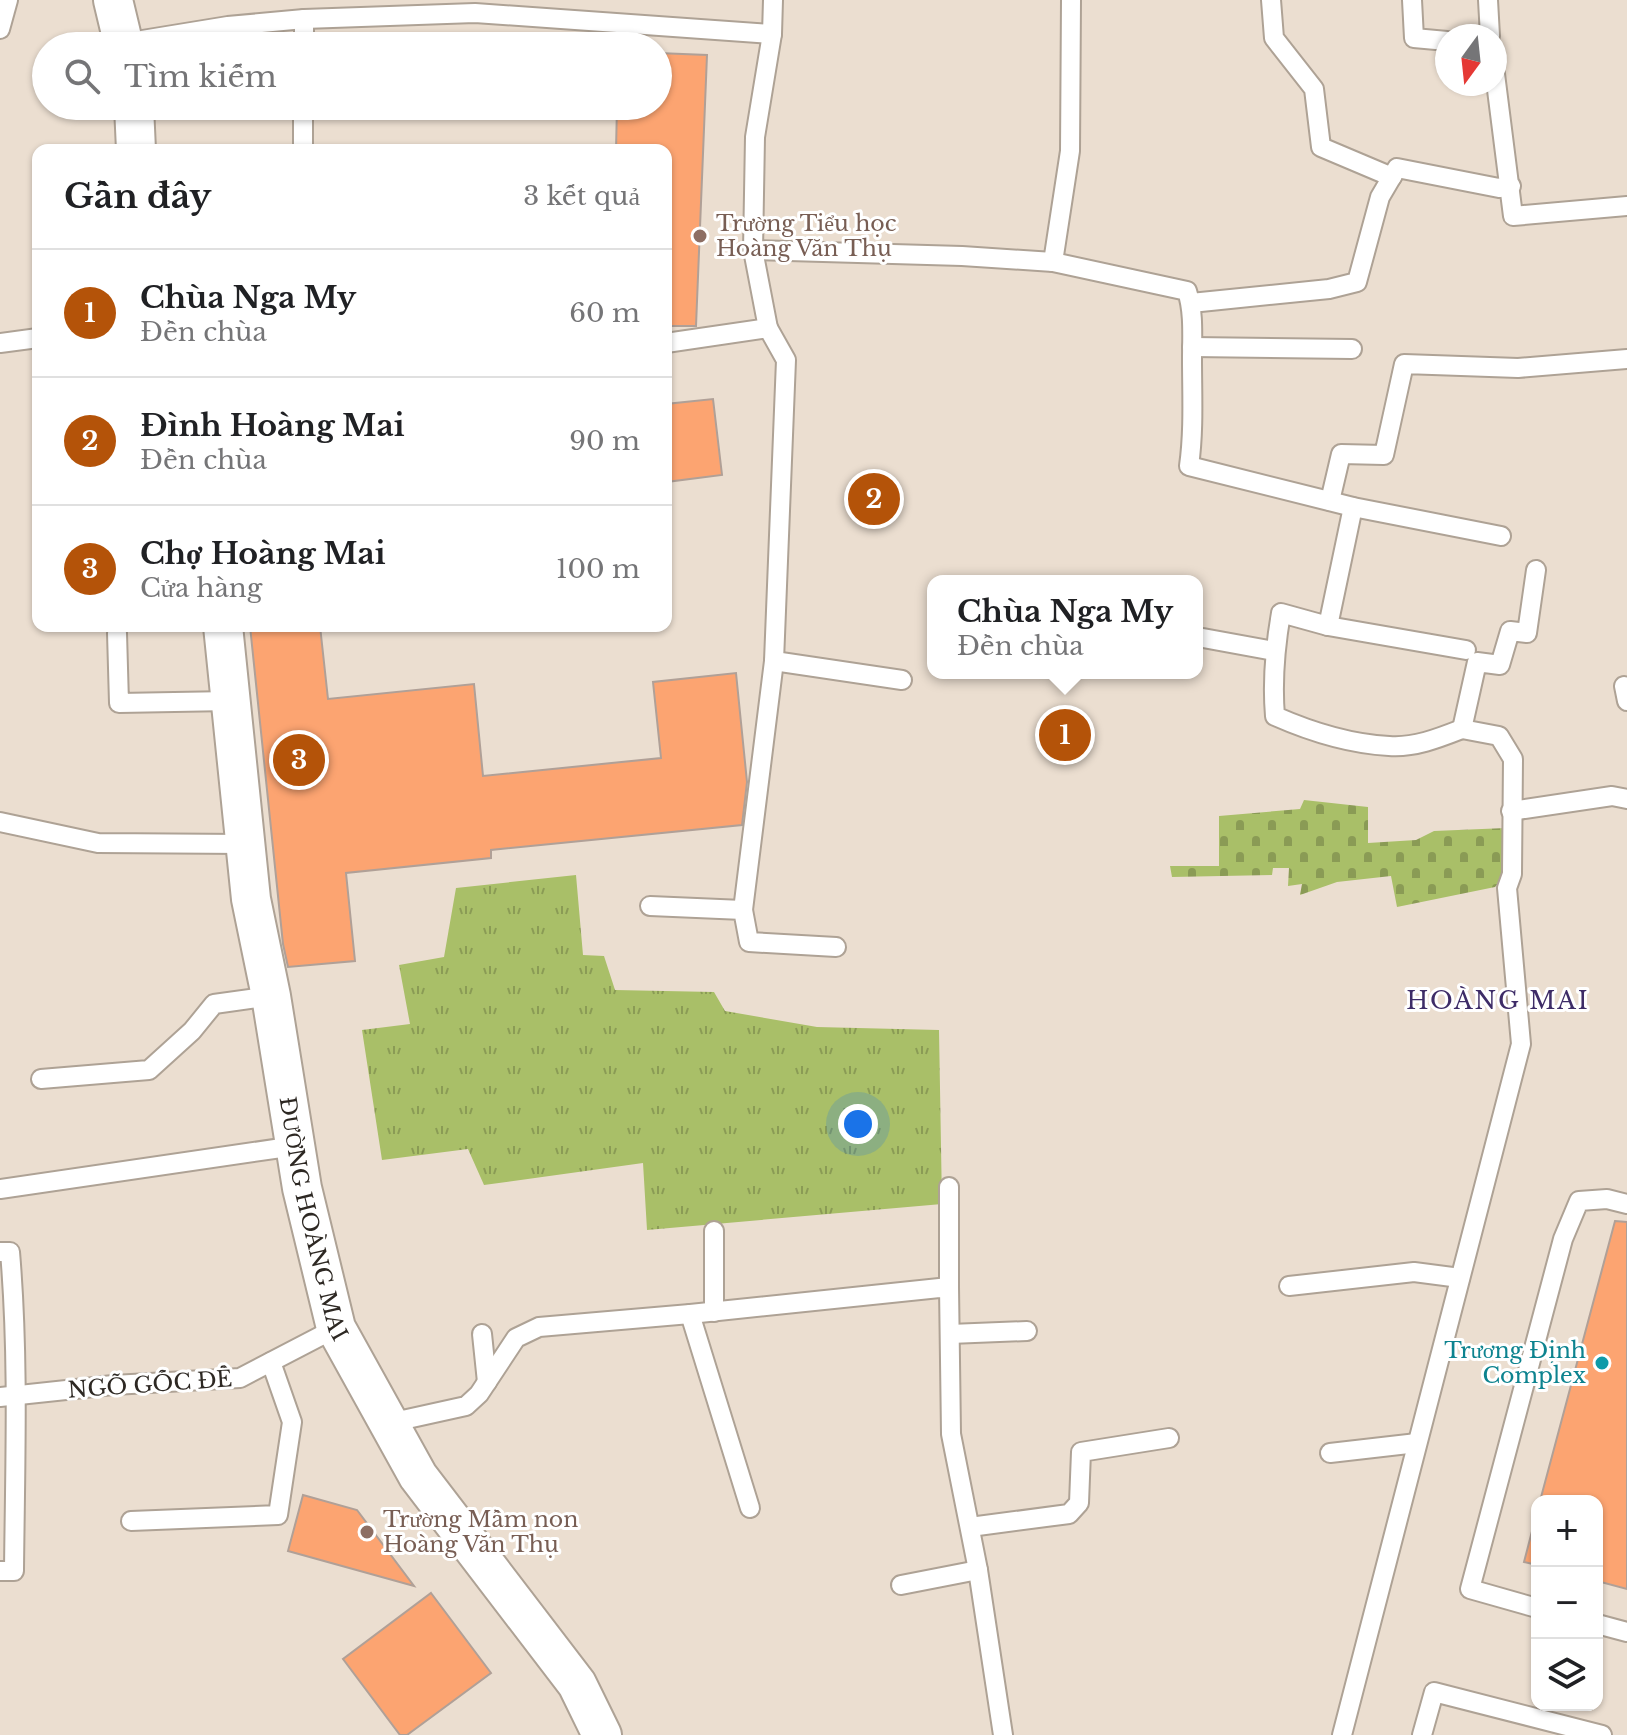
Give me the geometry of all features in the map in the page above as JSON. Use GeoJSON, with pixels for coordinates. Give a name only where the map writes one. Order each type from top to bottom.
{"type":"FeatureCollection","features":[{"type":"Feature","properties":{"kind":"street"},"geometry":{"type":"LineString","coordinates":[[113,0],[121,32]]}},
{"type":"Feature","properties":{"kind":"street"},"geometry":{"type":"LineString","coordinates":[[135,120],[136,144]]}},
{"type":"Feature","properties":{"kind":"street","name":"ĐƯỜNG HOÀNG MAI"},"geometry":{"type":"LineString","coordinates":[[224,632],[251,899],[271,996],[302,1188],[336,1328],[418,1476],[577,1684],[602,1735]]}},
{"type":"Feature","properties":{"kind":"lane"},"geometry":{"type":"LineString","coordinates":[[0,29],[8,0]]}},
{"type":"Feature","properties":{"kind":"lane"},"geometry":{"type":"LineString","coordinates":[[773,0],[772,34],[755,137],[753,250],[768,328],[786,360],[774,661],[743,910],[749,942],[836,947]]}},
{"type":"Feature","properties":{"kind":"lane"},"geometry":{"type":"LineString","coordinates":[[1053,262],[1070,151],[1071,0]]}},
{"type":"Feature","properties":{"kind":"lane"},"geometry":{"type":"LineString","coordinates":[[1271,0],[1274,38],[1314,89],[1321,147],[1392,177]]}},
{"type":"Feature","properties":{"kind":"lane"},"geometry":{"type":"LineString","coordinates":[[1412,0],[1414,38],[1435,40]]}},
{"type":"Feature","properties":{"kind":"lane"},"geometry":{"type":"LineString","coordinates":[[1488,0],[1489,24]]}},
{"type":"Feature","properties":{"kind":"lane"},"geometry":{"type":"LineString","coordinates":[[195,32],[304,19],[475,13],[772,34]]}},
{"type":"Feature","properties":{"kind":"lane"},"geometry":{"type":"LineString","coordinates":[[304,19],[304,32]]}},
{"type":"Feature","properties":{"kind":"lane"},"geometry":{"type":"LineString","coordinates":[[1498,96],[1513,216],[1627,206]]}},
{"type":"Feature","properties":{"kind":"lane"},"geometry":{"type":"LineString","coordinates":[[303,120],[303,144]]}},
{"type":"Feature","properties":{"kind":"lane"},"geometry":{"type":"LineString","coordinates":[[1191,303],[1329,289],[1357,282],[1380,197],[1397,168],[1499,188],[1511,186]]}},
{"type":"Feature","properties":{"kind":"lane"},"geometry":{"type":"LineString","coordinates":[[753,250],[1053,262],[1187,291],[1191,303],[1192,347],[1193,438],[1189,466],[1353,507],[1501,536]]}},
{"type":"Feature","properties":{"kind":"lane"},"geometry":{"type":"LineString","coordinates":[[672,342],[768,328]]}},
{"type":"Feature","properties":{"kind":"lane"},"geometry":{"type":"LineString","coordinates":[[0,343],[32,339]]}},
{"type":"Feature","properties":{"kind":"lane"},"geometry":{"type":"LineString","coordinates":[[1192,347],[1352,349]]}},
{"type":"Feature","properties":{"kind":"lane"},"geometry":{"type":"LineString","coordinates":[[1330,501],[1341,454],[1384,455],[1404,364],[1518,368],[1627,359]]}},
{"type":"Feature","properties":{"kind":"lane"},"geometry":{"type":"LineString","coordinates":[[1328,626],[1353,507]]}},
{"type":"Feature","properties":{"kind":"lane"},"geometry":{"type":"LineString","coordinates":[[1462,729],[1477,662],[1500,665],[1510,631],[1527,633],[1536,570]]}},
{"type":"Feature","properties":{"kind":"lane"},"geometry":{"type":"LineString","coordinates":[[1342,1735],[1521,1044],[1507,888],[1512,874],[1513,759],[1499,736],[1462,729],[1433,740],[1391,746],[1310,731],[1275,716],[1272,689],[1274,651],[1281,613],[1328,626],[1466,650]]}},
{"type":"Feature","properties":{"kind":"lane"},"geometry":{"type":"LineString","coordinates":[[117,633],[119,703],[230,701]]}},
{"type":"Feature","properties":{"kind":"lane"},"geometry":{"type":"LineString","coordinates":[[1203,638],[1274,651]]}},
{"type":"Feature","properties":{"kind":"lane"},"geometry":{"type":"LineString","coordinates":[[774,661],[902,680]]}},
{"type":"Feature","properties":{"kind":"lane"},"geometry":{"type":"LineString","coordinates":[[1511,811],[1612,796],[1627,799]]}},
{"type":"Feature","properties":{"kind":"lane"},"geometry":{"type":"LineString","coordinates":[[0,822],[98,843],[245,844]]}},
{"type":"Feature","properties":{"kind":"lane"},"geometry":{"type":"LineString","coordinates":[[650,906],[743,910]]}},
{"type":"Feature","properties":{"kind":"lane"},"geometry":{"type":"LineString","coordinates":[[41,1079],[149,1070],[192,1031],[214,1004],[271,996]]}},
{"type":"Feature","properties":{"kind":"lane"},"geometry":{"type":"LineString","coordinates":[[0,1189],[295,1146]]}},
{"type":"Feature","properties":{"kind":"lane"},"geometry":{"type":"LineString","coordinates":[[949,1187],[951,1434],[978,1570],[1003,1735]]}},
{"type":"Feature","properties":{"kind":"lane"},"geometry":{"type":"LineString","coordinates":[[1531,1606],[1470,1589],[1563,1239],[1579,1201],[1607,1199],[1627,1204]]}},
{"type":"Feature","properties":{"kind":"lane"},"geometry":{"type":"LineString","coordinates":[[714,1231],[714,1312]]}},
{"type":"Feature","properties":{"kind":"lane"},"geometry":{"type":"LineString","coordinates":[[0,1252],[10,1252],[14,1298],[8,1396],[8,1500],[14,1571],[0,1571]]}},
{"type":"Feature","properties":{"kind":"lane"},"geometry":{"type":"LineString","coordinates":[[1289,1286],[1414,1272],[1460,1278]]}},
{"type":"Feature","properties":{"kind":"lane"},"geometry":{"type":"LineString","coordinates":[[389,1423],[466,1406],[479,1394],[516,1338],[539,1327],[949,1287]]}},
{"type":"Feature","properties":{"kind":"lane"},"geometry":{"type":"LineString","coordinates":[[690,1314],[750,1508]]}},
{"type":"Feature","properties":{"kind":"lane","name":"NGÕ GỐC ĐỀ"},"geometry":{"type":"LineString","coordinates":[[8,1396],[113,1385],[240,1378],[336,1328]]}},
{"type":"Feature","properties":{"kind":"lane"},"geometry":{"type":"LineString","coordinates":[[950,1334],[1027,1331]]}},
{"type":"Feature","properties":{"kind":"lane"},"geometry":{"type":"LineString","coordinates":[[482,1334],[487,1382]]}},
{"type":"Feature","properties":{"kind":"lane"},"geometry":{"type":"LineString","coordinates":[[131,1521],[278,1515],[292,1422],[271,1362]]}},
{"type":"Feature","properties":{"kind":"lane"},"geometry":{"type":"LineString","coordinates":[[970,1527],[1069,1514],[1079,1503],[1081,1452],[1169,1438]]}},
{"type":"Feature","properties":{"kind":"lane"},"geometry":{"type":"LineString","coordinates":[[1330,1453],[1417,1443]]}},
{"type":"Feature","properties":{"kind":"lane"},"geometry":{"type":"LineString","coordinates":[[901,1585],[978,1570]]}},
{"type":"Feature","properties":{"kind":"lane"},"geometry":{"type":"LineString","coordinates":[[1603,1626],[1627,1632]]}},
{"type":"Feature","properties":{"kind":"lane"},"geometry":{"type":"LineString","coordinates":[[1422,1735],[1434,1692],[1602,1735]]}},
{"type":"Feature","properties":{"kind":"green space"},"geometry":{"type":"Polygon","coordinates":[[[1304,800],[1368,807],[1368,843],[1416,840],[1434,831],[1506,828],[1505,876],[1495,887],[1397,907],[1391,876],[1337,882],[1300,895],[1302,884],[1288,886],[1289,868],[1273,868],[1272,875],[1172,877],[1170,866],[1219,866],[1219,816],[1300,809],[1304,800]]]}},
{"type":"Feature","properties":{"kind":"green space"},"geometry":{"type":"Polygon","coordinates":[[[576,875],[583,955],[604,956],[615,990],[714,992],[725,1011],[817,1027],[939,1030],[942,1204],[647,1230],[643,1163],[484,1185],[468,1149],[382,1160],[362,1030],[410,1024],[399,965],[444,957],[456,888],[576,875]]]}},
{"type":"Feature","properties":{"kind":"building"},"geometry":{"type":"Polygon","coordinates":[[[672,54],[707,55],[696,326],[672,326],[672,144],[616,144],[617,120],[672,120],[672,54]]]}},
{"type":"Feature","properties":{"kind":"building"},"geometry":{"type":"Polygon","coordinates":[[[713,399],[722,475],[672,481],[672,403],[713,399]]]}},
{"type":"Feature","properties":{"kind":"building"},"geometry":{"type":"Polygon","coordinates":[[[251,632],[321,632],[328,699],[474,684],[483,776],[661,758],[653,682],[736,673],[747,782],[742,825],[491,850],[491,858],[346,873],[355,961],[288,967],[283,944],[251,632]]]}},
{"type":"Feature","properties":{"kind":"building","name":"Trương Định Complex"},"geometry":{"type":"Polygon","coordinates":[[[1615,1221],[1627,1222],[1627,1589],[1603,1583],[1603,1495],[1542,1495],[1615,1221]]]}},
{"type":"Feature","properties":{"kind":"building"},"geometry":{"type":"Polygon","coordinates":[[[303,1495],[357,1510],[414,1586],[288,1551],[303,1495]]]}},
{"type":"Feature","properties":{"kind":"building"},"geometry":{"type":"Polygon","coordinates":[[[1531,1535],[1531,1564],[1524,1562],[1531,1535]]]}},
{"type":"Feature","properties":{"kind":"building"},"geometry":{"type":"Polygon","coordinates":[[[431,1593],[491,1673],[407,1735],[400,1735],[343,1659],[431,1593]]]}},
{"type":"Feature","properties":{"kind":"place","name":"Trường Tiểu học Hoàng Văn Thụ"},"geometry":{"type":"Point","coordinates":[700,236]}},
{"type":"Feature","properties":{"kind":"place","name":"Đình Hoàng Mai"},"geometry":{"type":"Point","coordinates":[874,499]}},
{"type":"Feature","properties":{"kind":"place","name":"Chùa Nga My"},"geometry":{"type":"Point","coordinates":[1065,735]}},
{"type":"Feature","properties":{"kind":"place","name":"Chợ Hoàng Mai"},"geometry":{"type":"Point","coordinates":[299,760]}},
{"type":"Feature","properties":{"kind":"place","name":"Trương Định Complex"},"geometry":{"type":"Point","coordinates":[1602,1363]}},
{"type":"Feature","properties":{"kind":"place","name":"Trường Mầm non Hoàng Văn Thụ"},"geometry":{"type":"Point","coordinates":[367,1532]}},
{"type":"Feature","properties":{"kind":"district","name":"HOÀNG MAI"},"geometry":{"type":"Point","coordinates":[1498,1001]}}]}
